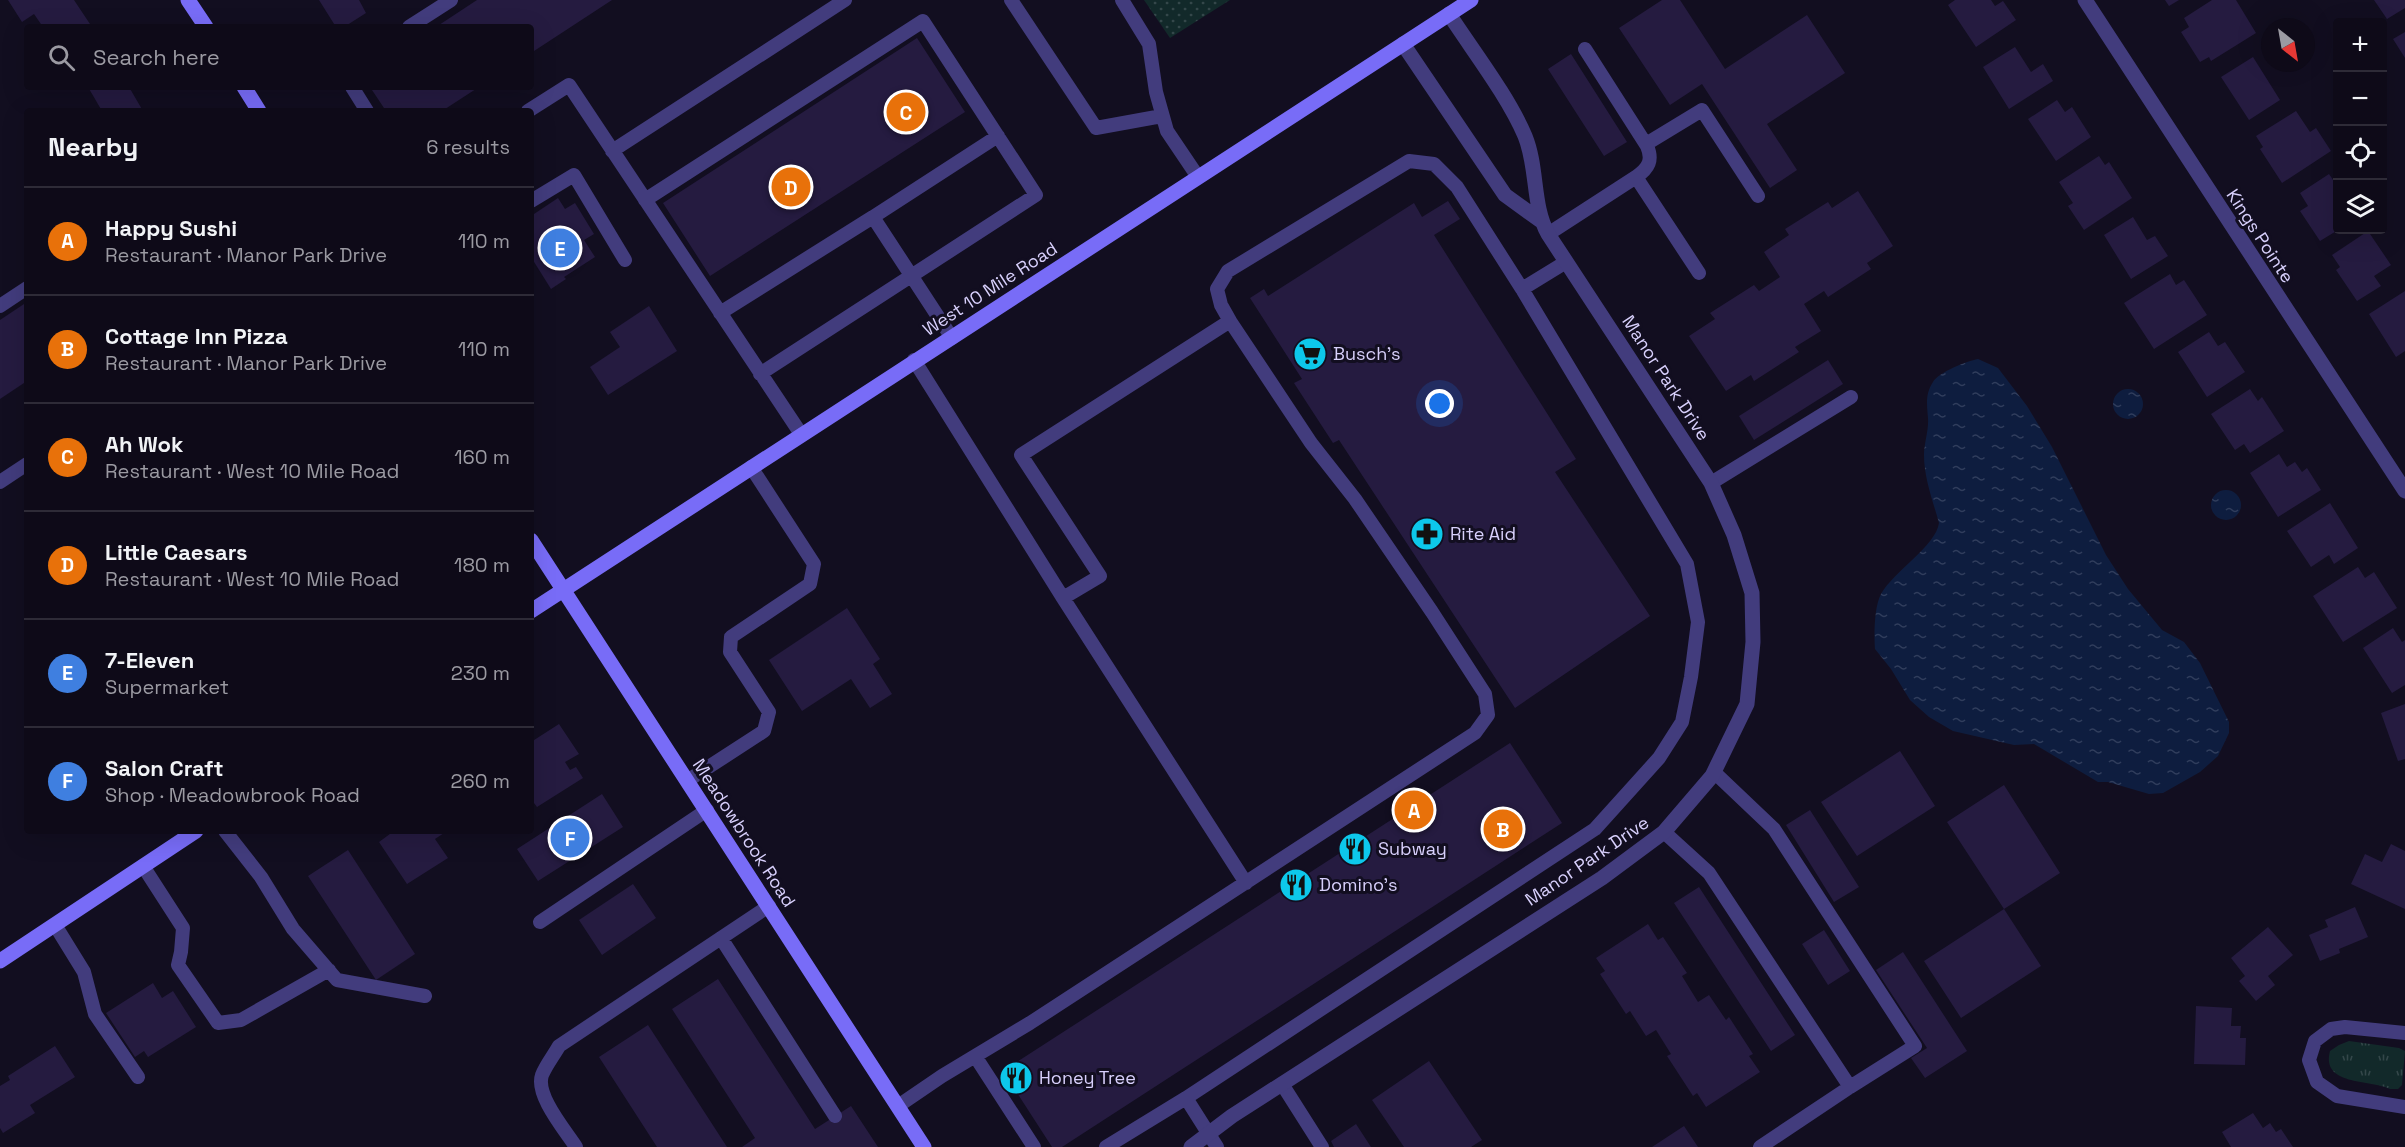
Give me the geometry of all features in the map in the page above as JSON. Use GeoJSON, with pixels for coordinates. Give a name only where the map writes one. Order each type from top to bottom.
{"type":"FeatureCollection","features":[{"type":"Feature","properties":{"kind":"main road"},"geometry":{"type":"LineString","coordinates":[[188,0],[204,24]]}},
{"type":"Feature","properties":{"kind":"main road","name":"West 10 Mile Road"},"geometry":{"type":"LineString","coordinates":[[534,609],[1471,0]]}},
{"type":"Feature","properties":{"kind":"main road"},"geometry":{"type":"LineString","coordinates":[[246,90],[257,108]]}},
{"type":"Feature","properties":{"kind":"main road","name":"Meadowbrook Road"},"geometry":{"type":"LineString","coordinates":[[534,544],[924,1147]]}},
{"type":"Feature","properties":{"kind":"main road"},"geometry":{"type":"LineString","coordinates":[[0,961],[191,834]]}},
{"type":"Feature","properties":{"kind":"street","name":"Kings Pointe"},"geometry":{"type":"LineString","coordinates":[[2085,0],[2405,491]]}},
{"type":"Feature","properties":{"kind":"street","name":"Manor Park Drive"},"geometry":{"type":"LineString","coordinates":[[1449,14],[1496,85],[1525,136],[1535,172],[1544,227]]}},
{"type":"Feature","properties":{"kind":"street","name":"Manor Park Drive"},"geometry":{"type":"LineString","coordinates":[[1191,1147],[1212,1141],[1282,1084],[1602,878],[1664,832],[1714,772],[1747,704],[1753,642],[1752,593],[1734,535],[1711,483],[1544,227],[1505,195],[1402,44]]}},
{"type":"Feature","properties":{"kind":"lane"},"geometry":{"type":"LineString","coordinates":[[414,24],[451,0]]}},
{"type":"Feature","properties":{"kind":"lane"},"geometry":{"type":"LineString","coordinates":[[612,151],[845,0]]}},
{"type":"Feature","properties":{"kind":"lane"},"geometry":{"type":"LineString","coordinates":[[1011,0],[1096,128],[1162,116]]}},
{"type":"Feature","properties":{"kind":"lane"},"geometry":{"type":"LineString","coordinates":[[1122,0],[1149,44],[1162,116],[1170,136],[1198,177]]}},
{"type":"Feature","properties":{"kind":"lane"},"geometry":{"type":"LineString","coordinates":[[645,200],[923,21],[1036,195],[760,374]]}},
{"type":"Feature","properties":{"kind":"lane"},"geometry":{"type":"LineString","coordinates":[[1544,227],[1636,177],[1650,165],[1651,156],[1646,144],[1584,49]]}},
{"type":"Feature","properties":{"kind":"lane"},"geometry":{"type":"LineString","coordinates":[[533,108],[569,85],[801,434]]}},
{"type":"Feature","properties":{"kind":"lane"},"geometry":{"type":"LineString","coordinates":[[354,90],[365,108]]}},
{"type":"Feature","properties":{"kind":"lane"},"geometry":{"type":"LineString","coordinates":[[1646,144],[1702,110],[1758,196]]}},
{"type":"Feature","properties":{"kind":"lane"},"geometry":{"type":"LineString","coordinates":[[720,313],[998,136]]}},
{"type":"Feature","properties":{"kind":"lane"},"geometry":{"type":"LineString","coordinates":[[898,1106],[942,1076],[1030,1023],[1475,733],[1488,715],[1485,694],[1355,499],[1311,443],[1230,321],[1221,305],[1217,289],[1228,271],[1409,161],[1434,164],[1457,187],[1522,290],[1687,564],[1698,622],[1682,722],[1659,758],[1594,829],[1186,1098],[1106,1147]]}},
{"type":"Feature","properties":{"kind":"lane"},"geometry":{"type":"LineString","coordinates":[[534,199],[573,175],[625,260]]}},
{"type":"Feature","properties":{"kind":"lane"},"geometry":{"type":"LineString","coordinates":[[1636,177],[1699,273]]}},
{"type":"Feature","properties":{"kind":"lane"},"geometry":{"type":"LineString","coordinates":[[873,217],[952,338]]}},
{"type":"Feature","properties":{"kind":"lane"},"geometry":{"type":"LineString","coordinates":[[1522,290],[1566,262]]}},
{"type":"Feature","properties":{"kind":"lane"},"geometry":{"type":"LineString","coordinates":[[0,306],[24,290]]}},
{"type":"Feature","properties":{"kind":"lane"},"geometry":{"type":"LineString","coordinates":[[1063,598],[1100,576],[1022,455],[1230,321]]}},
{"type":"Feature","properties":{"kind":"lane"},"geometry":{"type":"LineString","coordinates":[[914,360],[1246,883]]}},
{"type":"Feature","properties":{"kind":"lane"},"geometry":{"type":"LineString","coordinates":[[1711,483],[1851,397]]}},
{"type":"Feature","properties":{"kind":"lane"},"geometry":{"type":"LineString","coordinates":[[0,482],[24,466]]}},
{"type":"Feature","properties":{"kind":"lane"},"geometry":{"type":"LineString","coordinates":[[687,781],[764,731],[769,712],[730,652],[731,637],[810,584],[814,564],[751,466]]}},
{"type":"Feature","properties":{"kind":"lane"},"geometry":{"type":"LineString","coordinates":[[1714,772],[1774,829],[1915,1046],[1760,1147]]}},
{"type":"Feature","properties":{"kind":"lane"},"geometry":{"type":"LineString","coordinates":[[540,922],[707,810]]}},
{"type":"Feature","properties":{"kind":"lane"},"geometry":{"type":"LineString","coordinates":[[1664,832],[1709,873],[1850,1088]]}},
{"type":"Feature","properties":{"kind":"lane"},"geometry":{"type":"LineString","coordinates":[[227,834],[261,877],[293,929],[337,980],[425,996]]}},
{"type":"Feature","properties":{"kind":"lane"},"geometry":{"type":"LineString","coordinates":[[143,866],[183,928],[178,965],[218,1023],[241,1020],[328,970]]}},
{"type":"Feature","properties":{"kind":"lane"},"geometry":{"type":"LineString","coordinates":[[576,1147],[550,1107],[540,1086],[543,1075],[559,1046],[769,906]]}},
{"type":"Feature","properties":{"kind":"lane"},"geometry":{"type":"LineString","coordinates":[[55,925],[84,972],[95,1014],[138,1077]]}},
{"type":"Feature","properties":{"kind":"lane"},"geometry":{"type":"LineString","coordinates":[[721,938],[835,1116]]}},
{"type":"Feature","properties":{"kind":"lane"},"geometry":{"type":"LineString","coordinates":[[2405,1033],[2345,1027],[2331,1029],[2315,1041],[2309,1060],[2317,1082],[2337,1096],[2405,1107]]}},
{"type":"Feature","properties":{"kind":"lane"},"geometry":{"type":"LineString","coordinates":[[975,1056],[1034,1147]]}},
{"type":"Feature","properties":{"kind":"lane"},"geometry":{"type":"LineString","coordinates":[[1282,1084],[1322,1147]]}},
{"type":"Feature","properties":{"kind":"lane"},"geometry":{"type":"LineString","coordinates":[[1186,1098],[1212,1141]]}},
{"type":"Feature","properties":{"kind":"green space"},"geometry":{"type":"Polygon","coordinates":[[[1144,0],[1230,0],[1170,38],[1144,0]]]}},
{"type":"Feature","properties":{"kind":"green space"},"geometry":{"type":"Polygon","coordinates":[[[2349,1041],[2399,1048],[2405,1051],[2402,1085],[2398,1089],[2390,1089],[2339,1076],[2329,1062],[2330,1051],[2349,1041]]]}},
{"type":"Feature","properties":{"kind":"water"},"geometry":{"type":"Polygon","coordinates":[[[1978,359],[1998,368],[2027,406],[2052,447],[2106,555],[2128,589],[2162,630],[2184,642],[2200,663],[2229,722],[2229,733],[2218,756],[2200,772],[2163,793],[2149,794],[2108,782],[2098,782],[2034,744],[2014,745],[1953,731],[1929,717],[1910,700],[1891,669],[1875,649],[1876,614],[1881,594],[1895,576],[1923,550],[1936,532],[1939,523],[1924,464],[1929,391],[1933,382],[1941,374],[1978,359]]]}},
{"type":"Feature","properties":{"kind":"water"},"geometry":{"type":"Polygon","coordinates":[[[2128,389],[2139,393],[2143,404],[2139,415],[2128,419],[2117,415],[2113,404],[2117,393],[2128,389]]]}},
{"type":"Feature","properties":{"kind":"water"},"geometry":{"type":"Polygon","coordinates":[[[2226,490],[2237,494],[2241,505],[2237,516],[2226,520],[2215,516],[2211,505],[2215,494],[2226,490]]]}},
{"type":"Feature","properties":{"kind":"building"},"geometry":{"type":"Polygon","coordinates":[[[8,0],[74,0],[90,24],[41,24],[34,14],[22,22],[8,0]]]}},
{"type":"Feature","properties":{"kind":"building"},"geometry":{"type":"Polygon","coordinates":[[[319,0],[359,0],[366,13],[349,24],[334,24],[319,0]]]}},
{"type":"Feature","properties":{"kind":"building"},"geometry":{"type":"Polygon","coordinates":[[[477,0],[612,0],[534,51],[534,24],[441,24],[477,0]]]}},
{"type":"Feature","properties":{"kind":"building"},"geometry":{"type":"Polygon","coordinates":[[[1662,0],[1680,0],[1725,69],[1807,15],[1845,73],[1767,124],[1797,170],[1770,188],[1702,84],[1670,105],[1619,28],[1662,0]]]}},
{"type":"Feature","properties":{"kind":"building"},"geometry":{"type":"Polygon","coordinates":[[[1955,0],[1991,0],[1995,6],[2003,1],[2016,20],[1976,47],[1948,5],[1955,0]]]}},
{"type":"Feature","properties":{"kind":"building"},"geometry":{"type":"Polygon","coordinates":[[[2165,0],[2179,0],[2169,6],[2165,0]]]}},
{"type":"Feature","properties":{"kind":"building"},"geometry":{"type":"Polygon","coordinates":[[[2212,0],[2236,0],[2256,33],[2211,61],[2209,57],[2200,62],[2181,32],[2189,27],[2184,18],[2212,0]]]}},
{"type":"Feature","properties":{"kind":"building"},"geometry":{"type":"Polygon","coordinates":[[[2374,0],[2405,0],[2405,8],[2386,18],[2374,0]]]}},
{"type":"Feature","properties":{"kind":"building"},"geometry":{"type":"Polygon","coordinates":[[[2405,32],[2405,58],[2393,39],[2405,32]]]}},
{"type":"Feature","properties":{"kind":"building"},"geometry":{"type":"Polygon","coordinates":[[[917,38],[965,112],[710,276],[663,203],[917,38]]]}},
{"type":"Feature","properties":{"kind":"building"},"geometry":{"type":"Polygon","coordinates":[[[2015,47],[2031,72],[2043,64],[2053,81],[2009,109],[1983,67],[2015,47]]]}},
{"type":"Feature","properties":{"kind":"building"},"geometry":{"type":"Polygon","coordinates":[[[1571,54],[1627,142],[1604,156],[1548,69],[1571,54]]]}},
{"type":"Feature","properties":{"kind":"building"},"geometry":{"type":"Polygon","coordinates":[[[2253,57],[2280,100],[2249,120],[2221,77],[2253,57]]]}},
{"type":"Feature","properties":{"kind":"building"},"geometry":{"type":"Polygon","coordinates":[[[90,90],[131,90],[141,108],[100,108],[90,90]]]}},
{"type":"Feature","properties":{"kind":"building"},"geometry":{"type":"Polygon","coordinates":[[[372,90],[474,90],[447,108],[384,108],[372,90]]]}},
{"type":"Feature","properties":{"kind":"building"},"geometry":{"type":"Polygon","coordinates":[[[2057,100],[2065,112],[2072,107],[2091,137],[2056,161],[2028,119],[2057,100]]]}},
{"type":"Feature","properties":{"kind":"building"},"geometry":{"type":"Polygon","coordinates":[[[2296,111],[2310,132],[2316,128],[2331,151],[2282,183],[2260,149],[2263,147],[2256,136],[2296,111]]]}},
{"type":"Feature","properties":{"kind":"building"},"geometry":{"type":"Polygon","coordinates":[[[2099,156],[2105,165],[2109,162],[2132,198],[2084,230],[2068,206],[2073,203],[2059,182],[2099,156]]]}},
{"type":"Feature","properties":{"kind":"building"},"geometry":{"type":"Polygon","coordinates":[[[2329,174],[2333,180],[2333,233],[2320,241],[2300,211],[2308,206],[2300,193],[2329,174]]]}},
{"type":"Feature","properties":{"kind":"building"},"geometry":{"type":"Polygon","coordinates":[[[1858,191],[1893,246],[1867,263],[1871,269],[1828,297],[1824,291],[1804,304],[1821,331],[1795,347],[1799,352],[1754,381],[1751,375],[1726,391],[1689,336],[1715,319],[1710,313],[1754,285],[1759,291],[1780,277],[1764,252],[1789,235],[1785,229],[1828,202],[1832,208],[1858,191]]]}},
{"type":"Feature","properties":{"kind":"building"},"geometry":{"type":"Polygon","coordinates":[[[558,198],[565,209],[575,203],[594,234],[584,240],[595,257],[564,277],[566,279],[551,289],[534,262],[534,214],[558,198]]]}},
{"type":"Feature","properties":{"kind":"building"},"geometry":{"type":"Polygon","coordinates":[[[1448,201],[1460,219],[1434,235],[1576,459],[1555,472],[1650,616],[1515,708],[1339,440],[1333,443],[1294,383],[1302,379],[1250,298],[1264,289],[1268,296],[1414,203],[1422,217],[1448,201]]]}},
{"type":"Feature","properties":{"kind":"building"},"geometry":{"type":"Polygon","coordinates":[[[2133,217],[2147,240],[2155,236],[2168,256],[2131,279],[2104,235],[2133,217]]]}},
{"type":"Feature","properties":{"kind":"building"},"geometry":{"type":"Polygon","coordinates":[[[2364,234],[2370,234],[2391,265],[2374,276],[2381,286],[2357,301],[2336,270],[2340,267],[2332,255],[2364,234]]]}},
{"type":"Feature","properties":{"kind":"building"},"geometry":{"type":"Polygon","coordinates":[[[2170,274],[2176,285],[2184,280],[2207,315],[2154,349],[2124,303],[2170,274]]]}},
{"type":"Feature","properties":{"kind":"building"},"geometry":{"type":"Polygon","coordinates":[[[2405,291],[2405,351],[2396,357],[2369,314],[2405,291]]]}},
{"type":"Feature","properties":{"kind":"building"},"geometry":{"type":"Polygon","coordinates":[[[24,304],[24,383],[0,399],[0,320],[24,304]]]}},
{"type":"Feature","properties":{"kind":"building"},"geometry":{"type":"Polygon","coordinates":[[[649,306],[677,351],[608,395],[590,367],[620,347],[610,332],[649,306]]]}},
{"type":"Feature","properties":{"kind":"building"},"geometry":{"type":"Polygon","coordinates":[[[2209,332],[2218,346],[2225,342],[2245,372],[2207,397],[2178,352],[2209,332]]]}},
{"type":"Feature","properties":{"kind":"building"},"geometry":{"type":"Polygon","coordinates":[[[1828,360],[1843,384],[1754,440],[1739,416],[1828,360]]]}},
{"type":"Feature","properties":{"kind":"building"},"geometry":{"type":"Polygon","coordinates":[[[2250,389],[2258,401],[2262,397],[2284,431],[2250,453],[2244,444],[2235,450],[2211,414],[2250,389]]]}},
{"type":"Feature","properties":{"kind":"building"},"geometry":{"type":"Polygon","coordinates":[[[2279,454],[2287,467],[2295,462],[2302,472],[2307,468],[2321,490],[2278,517],[2250,473],[2279,454]]]}},
{"type":"Feature","properties":{"kind":"building"},"geometry":{"type":"Polygon","coordinates":[[[2330,503],[2358,548],[2334,564],[2329,555],[2311,567],[2287,531],[2330,503]]]}},
{"type":"Feature","properties":{"kind":"building"},"geometry":{"type":"Polygon","coordinates":[[[2358,567],[2365,578],[2374,572],[2397,608],[2343,642],[2313,596],[2358,567]]]}},
{"type":"Feature","properties":{"kind":"building"},"geometry":{"type":"Polygon","coordinates":[[[847,608],[880,659],[873,664],[892,694],[870,708],[851,679],[802,711],[769,660],[847,608]]]}},
{"type":"Feature","properties":{"kind":"building"},"geometry":{"type":"Polygon","coordinates":[[[2393,628],[2402,642],[2405,640],[2405,685],[2392,693],[2363,648],[2393,628]]]}},
{"type":"Feature","properties":{"kind":"building"},"geometry":{"type":"Polygon","coordinates":[[[2405,704],[2405,759],[2398,761],[2381,713],[2405,704]]]}},
{"type":"Feature","properties":{"kind":"building"},"geometry":{"type":"Polygon","coordinates":[[[559,724],[579,754],[565,762],[570,770],[576,767],[583,778],[537,807],[534,803],[534,740],[559,724]]]}},
{"type":"Feature","properties":{"kind":"building"},"geometry":{"type":"Polygon","coordinates":[[[1510,743],[1562,823],[1062,1147],[1052,1147],[1003,1071],[1510,743]]]}},
{"type":"Feature","properties":{"kind":"building"},"geometry":{"type":"Polygon","coordinates":[[[1900,751],[1935,806],[1857,856],[1821,802],[1900,751]]]}},
{"type":"Feature","properties":{"kind":"building"},"geometry":{"type":"Polygon","coordinates":[[[2004,785],[2060,873],[2004,909],[1947,822],[2004,785]]]}},
{"type":"Feature","properties":{"kind":"building"},"geometry":{"type":"Polygon","coordinates":[[[602,794],[623,827],[538,881],[517,849],[602,794]]]}},
{"type":"Feature","properties":{"kind":"building"},"geometry":{"type":"Polygon","coordinates":[[[1810,810],[1859,887],[1834,902],[1786,825],[1810,810]]]}},
{"type":"Feature","properties":{"kind":"building"},"geometry":{"type":"Polygon","coordinates":[[[390,834],[442,834],[435,839],[448,858],[407,884],[379,842],[390,834]]]}},
{"type":"Feature","properties":{"kind":"building"},"geometry":{"type":"Polygon","coordinates":[[[2391,844],[2405,851],[2405,909],[2351,884],[2365,854],[2382,862],[2391,844]]]}},
{"type":"Feature","properties":{"kind":"building"},"geometry":{"type":"Polygon","coordinates":[[[348,850],[415,954],[376,980],[308,876],[348,850]]]}},
{"type":"Feature","properties":{"kind":"building"},"geometry":{"type":"Polygon","coordinates":[[[633,884],[656,918],[602,955],[579,920],[633,884]]]}},
{"type":"Feature","properties":{"kind":"building"},"geometry":{"type":"Polygon","coordinates":[[[1699,887],[1795,1035],[1771,1051],[1674,903],[1699,887]]]}},
{"type":"Feature","properties":{"kind":"building"},"geometry":{"type":"Polygon","coordinates":[[[2355,907],[2368,937],[2339,949],[2340,953],[2320,961],[2309,935],[2328,927],[2325,920],[2355,907]]]}},
{"type":"Feature","properties":{"kind":"building"},"geometry":{"type":"Polygon","coordinates":[[[2004,909],[2041,966],[1961,1018],[1924,961],[2004,909]]]}},
{"type":"Feature","properties":{"kind":"building"},"geometry":{"type":"Polygon","coordinates":[[[1648,924],[1658,940],[1663,937],[1687,973],[1682,976],[1698,1002],[1709,995],[1726,1020],[1729,1017],[1753,1054],[1749,1056],[1760,1072],[1706,1107],[1697,1093],[1693,1096],[1667,1056],[1671,1054],[1656,1030],[1646,1036],[1630,1011],[1626,1014],[1600,974],[1605,971],[1596,958],[1648,924]]]}},
{"type":"Feature","properties":{"kind":"building"},"geometry":{"type":"Polygon","coordinates":[[[2268,927],[2293,955],[2268,976],[2275,985],[2256,1001],[2239,981],[2245,976],[2231,958],[2268,927]]]}},
{"type":"Feature","properties":{"kind":"building"},"geometry":{"type":"Polygon","coordinates":[[[1824,930],[1850,971],[1828,985],[1802,944],[1824,930]]]}},
{"type":"Feature","properties":{"kind":"building"},"geometry":{"type":"Polygon","coordinates":[[[1903,952],[1967,1051],[1925,1078],[1911,1058],[1927,1048],[1876,970],[1903,952]]]}},
{"type":"Feature","properties":{"kind":"building"},"geometry":{"type":"Polygon","coordinates":[[[718,979],[815,1129],[851,1106],[878,1147],[742,1147],[755,1138],[672,1009],[718,979]]]}},
{"type":"Feature","properties":{"kind":"building"},"geometry":{"type":"Polygon","coordinates":[[[153,983],[162,998],[173,991],[196,1027],[148,1057],[144,1051],[135,1057],[106,1013],[153,983]]]}},
{"type":"Feature","properties":{"kind":"building"},"geometry":{"type":"Polygon","coordinates":[[[2196,1006],[2232,1008],[2231,1026],[2241,1026],[2240,1038],[2246,1038],[2245,1065],[2194,1064],[2196,1006]]]}},
{"type":"Feature","properties":{"kind":"building"},"geometry":{"type":"Polygon","coordinates":[[[648,1025],[727,1147],[657,1147],[599,1057],[648,1025]]]}},
{"type":"Feature","properties":{"kind":"building"},"geometry":{"type":"Polygon","coordinates":[[[55,1046],[75,1077],[30,1105],[35,1113],[3,1133],[0,1128],[0,1086],[10,1080],[8,1076],[55,1046]]]}},
{"type":"Feature","properties":{"kind":"building"},"geometry":{"type":"Polygon","coordinates":[[[1429,1061],[1482,1140],[1471,1147],[1404,1147],[1372,1100],[1429,1061]]]}},
{"type":"Feature","properties":{"kind":"building"},"geometry":{"type":"Polygon","coordinates":[[[2253,1113],[2263,1128],[2270,1123],[2276,1132],[2281,1129],[2293,1147],[2231,1147],[2222,1132],[2253,1113]]]}},
{"type":"Feature","properties":{"kind":"building"},"geometry":{"type":"Polygon","coordinates":[[[1356,1124],[1371,1147],[1334,1147],[1331,1141],[1356,1124]]]}},
{"type":"Feature","properties":{"kind":"building"},"geometry":{"type":"Polygon","coordinates":[[[1684,1126],[1698,1147],[1652,1147],[1684,1126]]]}},
{"type":"Feature","properties":{"kind":"place","name":"Ah Wok"},"geometry":{"type":"Point","coordinates":[906,112]}},
{"type":"Feature","properties":{"kind":"place","name":"Little Caesars"},"geometry":{"type":"Point","coordinates":[791,187]}},
{"type":"Feature","properties":{"kind":"place","name":"7-Eleven"},"geometry":{"type":"Point","coordinates":[560,248]}},
{"type":"Feature","properties":{"kind":"place","name":"Busch's"},"geometry":{"type":"Point","coordinates":[1310,354]}},
{"type":"Feature","properties":{"kind":"place","name":"Rite Aid"},"geometry":{"type":"Point","coordinates":[1427,534]}},
{"type":"Feature","properties":{"kind":"place","name":"Happy Sushi"},"geometry":{"type":"Point","coordinates":[1414,810]}},
{"type":"Feature","properties":{"kind":"place","name":"Cottage Inn Pizza"},"geometry":{"type":"Point","coordinates":[1503,829]}},
{"type":"Feature","properties":{"kind":"place","name":"Salon Craft"},"geometry":{"type":"Point","coordinates":[570,838]}},
{"type":"Feature","properties":{"kind":"place","name":"Subway"},"geometry":{"type":"Point","coordinates":[1355,849]}},
{"type":"Feature","properties":{"kind":"place","name":"Domino's"},"geometry":{"type":"Point","coordinates":[1296,885]}},
{"type":"Feature","properties":{"kind":"place","name":"Honey Tree"},"geometry":{"type":"Point","coordinates":[1016,1078]}}]}
